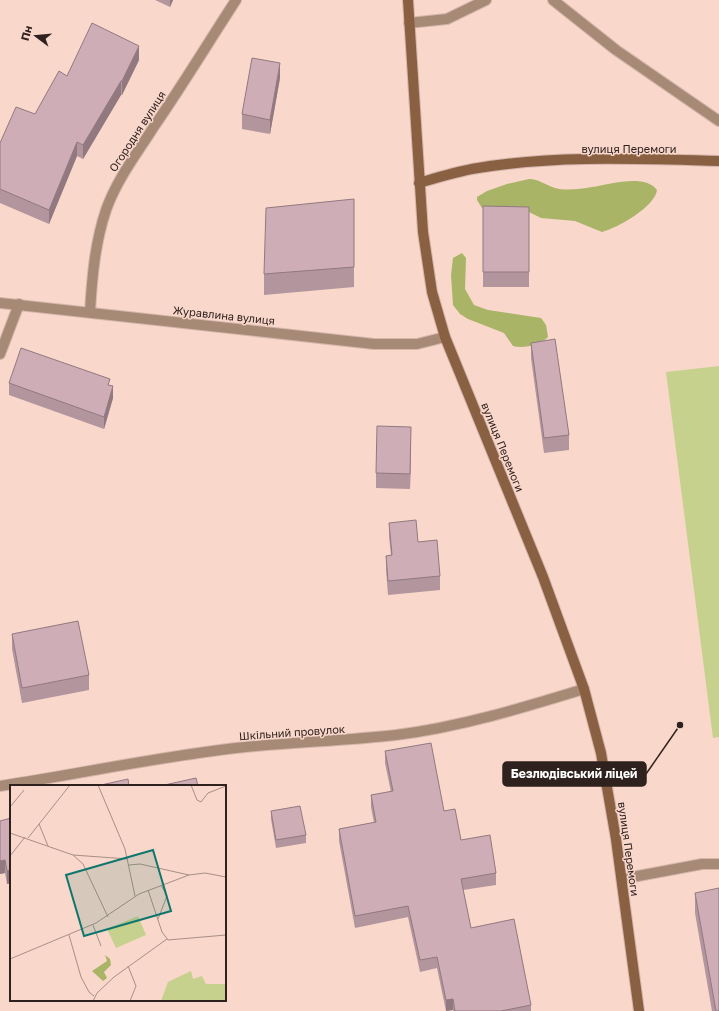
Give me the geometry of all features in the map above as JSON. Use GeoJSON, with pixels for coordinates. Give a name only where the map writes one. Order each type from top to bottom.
{"type":"FeatureCollection","features":[{"type":"Feature","properties":{"kind":"street","name":"Огородня вулиця"},"geometry":{"type":"LineString","coordinates":[[90,312],[92,282],[99,232],[116,187],[130,162],[236,0]]}},
{"type":"Feature","properties":{"kind":"street"},"geometry":{"type":"LineString","coordinates":[[408,0],[419,183]]}},
{"type":"Feature","properties":{"kind":"street"},"geometry":{"type":"LineString","coordinates":[[409,23],[447,19],[486,0]]}},
{"type":"Feature","properties":{"kind":"street"},"geometry":{"type":"LineString","coordinates":[[553,0],[622,54],[719,121]]}},
{"type":"Feature","properties":{"kind":"street","name":"вулиця Перемоги"},"geometry":{"type":"LineString","coordinates":[[639,1011],[622,879],[601,753],[584,689],[543,577],[445,337],[432,292],[419,183],[477,168],[525,161],[719,161]]}},
{"type":"Feature","properties":{"kind":"street","name":"Журавлина вулиця"},"geometry":{"type":"LineString","coordinates":[[0,303],[381,344],[417,344],[445,337]]}},
{"type":"Feature","properties":{"kind":"street"},"geometry":{"type":"LineString","coordinates":[[0,354],[19,304]]}},
{"type":"Feature","properties":{"kind":"street","name":"Шкільний провулок"},"geometry":{"type":"LineString","coordinates":[[0,786],[198,753],[237,748],[396,735],[433,729],[518,709],[584,689]]}},
{"type":"Feature","properties":{"kind":"street"},"geometry":{"type":"LineString","coordinates":[[622,879],[702,864],[719,864]]}},
{"type":"Feature","properties":{"kind":"green space"},"geometry":{"type":"Polygon","coordinates":[[[529,179],[539,181],[555,188],[564,189],[578,189],[626,181],[635,181],[644,182],[657,190],[655,197],[643,210],[617,226],[602,232],[575,221],[541,218],[527,211],[482,208],[477,200],[477,197],[487,191],[507,184],[529,179]]]}},
{"type":"Feature","properties":{"kind":"green space"},"geometry":{"type":"Polygon","coordinates":[[[462,253],[466,258],[465,289],[474,305],[488,310],[541,318],[546,325],[548,337],[545,340],[532,346],[513,346],[504,333],[468,319],[460,314],[453,305],[451,275],[453,258],[462,253]]]}},
{"type":"Feature","properties":{"kind":"green space"},"geometry":{"type":"Polygon","coordinates":[[[719,366],[719,737],[713,738],[666,372],[719,366]]]}},
{"type":"Feature","properties":{"kind":"building"},"geometry":{"type":"Polygon","coordinates":[[[92,23],[139,46],[122,81],[83,145],[77,142],[49,210],[0,189],[0,143],[16,107],[35,114],[59,71],[67,76],[92,23]]]}},
{"type":"Feature","properties":{"kind":"building"},"geometry":{"type":"Polygon","coordinates":[[[252,58],[280,63],[270,120],[242,114],[252,58]]]}},
{"type":"Feature","properties":{"kind":"building"},"geometry":{"type":"Polygon","coordinates":[[[354,199],[354,267],[264,274],[266,208],[354,199]]]}},
{"type":"Feature","properties":{"kind":"building"},"geometry":{"type":"Polygon","coordinates":[[[483,206],[529,207],[529,272],[483,272],[483,206]]]}},
{"type":"Feature","properties":{"kind":"building"},"geometry":{"type":"Polygon","coordinates":[[[555,339],[569,435],[544,438],[531,343],[555,339]]]}},
{"type":"Feature","properties":{"kind":"building"},"geometry":{"type":"Polygon","coordinates":[[[21,348],[110,379],[108,385],[113,386],[104,417],[9,383],[21,348]]]}},
{"type":"Feature","properties":{"kind":"building"},"geometry":{"type":"Polygon","coordinates":[[[377,426],[411,427],[410,474],[376,473],[377,426]]]}},
{"type":"Feature","properties":{"kind":"building"},"geometry":{"type":"Polygon","coordinates":[[[416,520],[418,542],[437,540],[440,576],[388,581],[386,556],[392,555],[389,523],[416,520]]]}},
{"type":"Feature","properties":{"kind":"building"},"geometry":{"type":"Polygon","coordinates":[[[78,621],[89,675],[22,688],[12,634],[78,621]]]}},
{"type":"Feature","properties":{"kind":"building"},"geometry":{"type":"Polygon","coordinates":[[[431,743],[444,811],[455,809],[461,840],[490,835],[496,873],[461,879],[471,928],[514,919],[531,1005],[501,1011],[455,1011],[453,999],[446,1000],[437,957],[420,960],[408,906],[355,916],[339,829],[376,822],[371,795],[393,791],[385,751],[431,743]]]}},
{"type":"Feature","properties":{"kind":"building"},"geometry":{"type":"Polygon","coordinates":[[[196,778],[198,785],[164,785],[196,778]]]}},
{"type":"Feature","properties":{"kind":"building"},"geometry":{"type":"Polygon","coordinates":[[[128,779],[129,785],[101,785],[128,779]]]}},
{"type":"Feature","properties":{"kind":"building"},"geometry":{"type":"Polygon","coordinates":[[[300,806],[306,835],[276,840],[271,811],[300,806]]]}},
{"type":"Feature","properties":{"kind":"building"},"geometry":{"type":"Polygon","coordinates":[[[10,818],[10,870],[7,871],[5,860],[0,861],[0,821],[10,818]]]}},
{"type":"Feature","properties":{"kind":"building"},"geometry":{"type":"Polygon","coordinates":[[[719,888],[719,1011],[716,1011],[695,893],[719,888]]]}},
{"type":"Feature","properties":{"kind":"place","name":"Безлюдівський ліцей"},"geometry":{"type":"Point","coordinates":[680,725]}}]}
